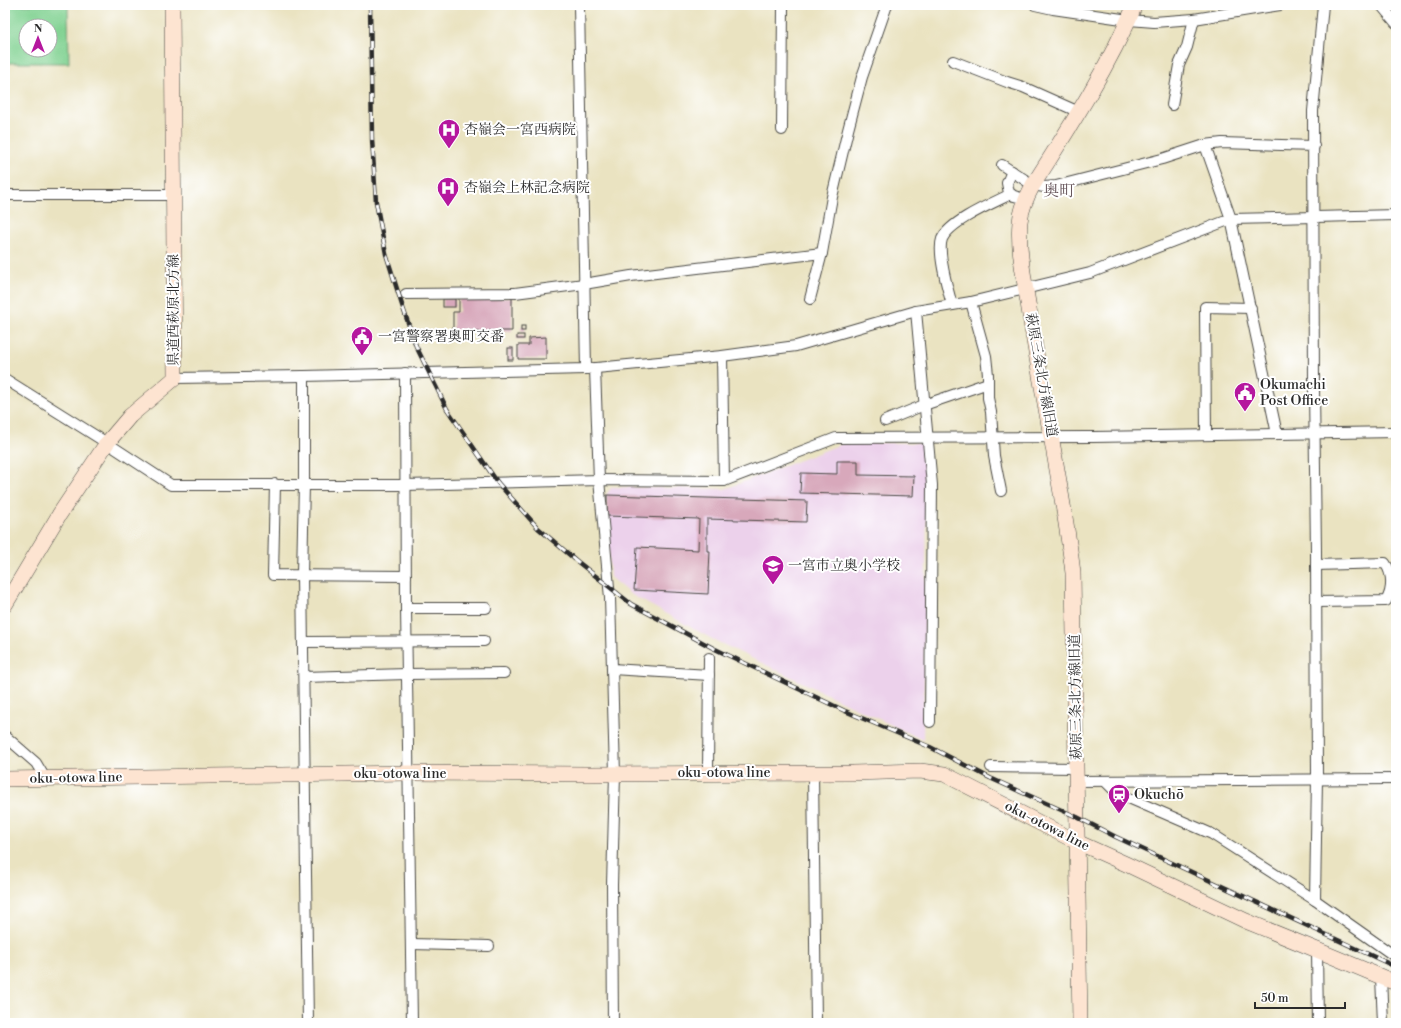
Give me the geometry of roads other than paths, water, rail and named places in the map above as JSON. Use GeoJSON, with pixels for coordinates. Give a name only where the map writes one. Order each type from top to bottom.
{"type":"FeatureCollection","features":[{"type":"Feature","properties":{"kind":"main road","name":"県道西萩原北方線"},"geometry":{"type":"LineString","coordinates":[[5,605],[59,514],[107,443],[130,416],[175,378],[172,5]]}},
{"type":"Feature","properties":{"kind":"main road","name":"萩原三条北方線旧道"},"geometry":{"type":"LineString","coordinates":[[1080,1023],[1073,574],[1070,541],[1039,372],[1026,289],[1020,248],[1020,221],[1026,199],[1033,185],[1079,112],[1129,20],[1135,5]]}},
{"type":"Feature","properties":{"kind":"main road","name":"oku-otowa line"},"geometry":{"type":"LineString","coordinates":[[5,779],[409,773],[615,774],[920,771],[944,774],[1077,842],[1246,921],[1396,983]]}},
{"type":"Feature","properties":{"kind":"street"},"geometry":{"type":"LineString","coordinates":[[579,5],[584,284],[599,480],[610,598],[615,774],[612,885],[613,1023]]}},
{"type":"Feature","properties":{"kind":"street"},"geometry":{"type":"LineString","coordinates":[[782,130],[783,5]]}},
{"type":"Feature","properties":{"kind":"street"},"geometry":{"type":"LineString","coordinates":[[810,300],[822,254],[832,197],[848,130],[862,77],[887,5]]}},
{"type":"Feature","properties":{"kind":"street"},"geometry":{"type":"LineString","coordinates":[[1035,5],[1129,20],[1154,22],[1194,18],[1223,9],[1280,5]]}},
{"type":"Feature","properties":{"kind":"street"},"geometry":{"type":"LineString","coordinates":[[1315,900],[1317,778],[1313,111],[1323,5]]}},
{"type":"Feature","properties":{"kind":"street"},"geometry":{"type":"LineString","coordinates":[[1381,5],[1396,24]]}},
{"type":"Feature","properties":{"kind":"street"},"geometry":{"type":"LineString","coordinates":[[1172,105],[1179,65],[1187,47],[1194,18]]}},
{"type":"Feature","properties":{"kind":"street"},"geometry":{"type":"LineString","coordinates":[[953,61],[1023,87],[1079,112]]}},
{"type":"Feature","properties":{"kind":"street"},"geometry":{"type":"LineString","coordinates":[[1002,165],[1033,185],[1044,187],[1056,186],[1205,145],[1222,143],[1314,146]]}},
{"type":"Feature","properties":{"kind":"street"},"geometry":{"type":"LineString","coordinates":[[1205,145],[1232,219],[1277,434]]}},
{"type":"Feature","properties":{"kind":"street"},"geometry":{"type":"LineString","coordinates":[[1010,194],[1007,182],[1012,171]]}},
{"type":"Feature","properties":{"kind":"street"},"geometry":{"type":"LineString","coordinates":[[952,305],[941,258],[942,239],[952,226],[1010,194],[1026,199]]}},
{"type":"Feature","properties":{"kind":"street"},"geometry":{"type":"LineString","coordinates":[[5,195],[174,195]]}},
{"type":"Feature","properties":{"kind":"street"},"geometry":{"type":"LineString","coordinates":[[175,378],[591,368],[722,356],[796,346],[916,311],[970,302],[1090,273],[1232,219],[1396,215]]}},
{"type":"Feature","properties":{"kind":"street"},"geometry":{"type":"LineString","coordinates":[[406,294],[515,292],[584,284],[630,276],[822,254]]}},
{"type":"Feature","properties":{"kind":"street"},"geometry":{"type":"LineString","coordinates":[[970,302],[986,356],[988,398],[991,412],[994,456],[1001,491]]}},
{"type":"Feature","properties":{"kind":"street"},"geometry":{"type":"LineString","coordinates":[[1206,434],[1205,308],[1251,308]]}},
{"type":"Feature","properties":{"kind":"street"},"geometry":{"type":"LineString","coordinates":[[916,311],[932,485],[930,722]]}},
{"type":"Feature","properties":{"kind":"street"},"geometry":{"type":"LineString","coordinates":[[722,356],[724,481]]}},
{"type":"Feature","properties":{"kind":"street"},"geometry":{"type":"LineString","coordinates":[[405,373],[406,608],[412,1023]]}},
{"type":"Feature","properties":{"kind":"street"},"geometry":{"type":"LineString","coordinates":[[304,376],[302,575],[308,1023]]}},
{"type":"Feature","properties":{"kind":"street"},"geometry":{"type":"LineString","coordinates":[[5,379],[171,485],[405,485],[599,480],[724,481],[836,438],[993,438],[1396,432]]}},
{"type":"Feature","properties":{"kind":"street"},"geometry":{"type":"LineString","coordinates":[[885,422],[924,405],[988,383]]}},
{"type":"Feature","properties":{"kind":"street"},"geometry":{"type":"LineString","coordinates":[[275,484],[272,575],[406,576]]}},
{"type":"Feature","properties":{"kind":"street"},"geometry":{"type":"LineString","coordinates":[[1316,565],[1385,563],[1390,571],[1390,594],[1386,601],[1316,602]]}},
{"type":"Feature","properties":{"kind":"street"},"geometry":{"type":"LineString","coordinates":[[406,608],[486,608]]}},
{"type":"Feature","properties":{"kind":"street"},"geometry":{"type":"LineString","coordinates":[[303,642],[484,641]]}},
{"type":"Feature","properties":{"kind":"street"},"geometry":{"type":"LineString","coordinates":[[708,773],[709,658]]}},
{"type":"Feature","properties":{"kind":"street"},"geometry":{"type":"LineString","coordinates":[[612,669],[709,675]]}},
{"type":"Feature","properties":{"kind":"street"},"geometry":{"type":"LineString","coordinates":[[304,677],[504,672]]}},
{"type":"Feature","properties":{"kind":"street"},"geometry":{"type":"LineString","coordinates":[[5,736],[36,763],[45,778]]}},
{"type":"Feature","properties":{"kind":"street"},"geometry":{"type":"LineString","coordinates":[[991,767],[1076,774],[1105,780],[1317,778],[1396,779]]}},
{"type":"Feature","properties":{"kind":"street"},"geometry":{"type":"LineString","coordinates":[[813,773],[816,1023]]}},
{"type":"Feature","properties":{"kind":"street"},"geometry":{"type":"LineString","coordinates":[[1105,780],[1117,793],[1212,834],[1315,900],[1396,957]]}},
{"type":"Feature","properties":{"kind":"street"},"geometry":{"type":"LineString","coordinates":[[412,944],[489,946]]}},
{"type":"Feature","properties":{"kind":"street"},"geometry":{"type":"LineString","coordinates":[[1317,950],[1318,1023]]}},
{"type":"Feature","properties":{"kind":"street"},"geometry":{"type":"LineString","coordinates":[[1381,977],[1383,1023]]}},
{"type":"Feature","properties":{"kind":"railway"},"geometry":{"type":"LineString","coordinates":[[370,5],[372,139],[376,202],[386,254],[402,305],[416,346],[447,409],[498,483],[538,528],[631,604],[713,648],[845,711],[930,747],[990,778],[1077,817],[1116,837],[1396,967]]}},
{"type":"Feature","properties":{"kind":"place","name":"杏嶺会一宮西病院"},"geometry":{"type":"Point","coordinates":[449,150]}},
{"type":"Feature","properties":{"kind":"place","name":"杏嶺会上林記念病院"},"geometry":{"type":"Point","coordinates":[448,208]}},
{"type":"Feature","properties":{"kind":"place","name":"一宮警察署奥町交番"},"geometry":{"type":"Point","coordinates":[362,356]}},
{"type":"Feature","properties":{"kind":"place","name":"Okumachi Post Office"},"geometry":{"type":"Point","coordinates":[1245,412]}},
{"type":"Feature","properties":{"kind":"place","name":"一宮市立奥小学校"},"geometry":{"type":"Point","coordinates":[773,586]}},
{"type":"Feature","properties":{"kind":"place","name":"Okuchō"},"geometry":{"type":"Point","coordinates":[1119,814]}},
{"type":"Feature","properties":{"kind":"district","name":"奥町"},"geometry":{"type":"Point","coordinates":[1059,191]}}]}
